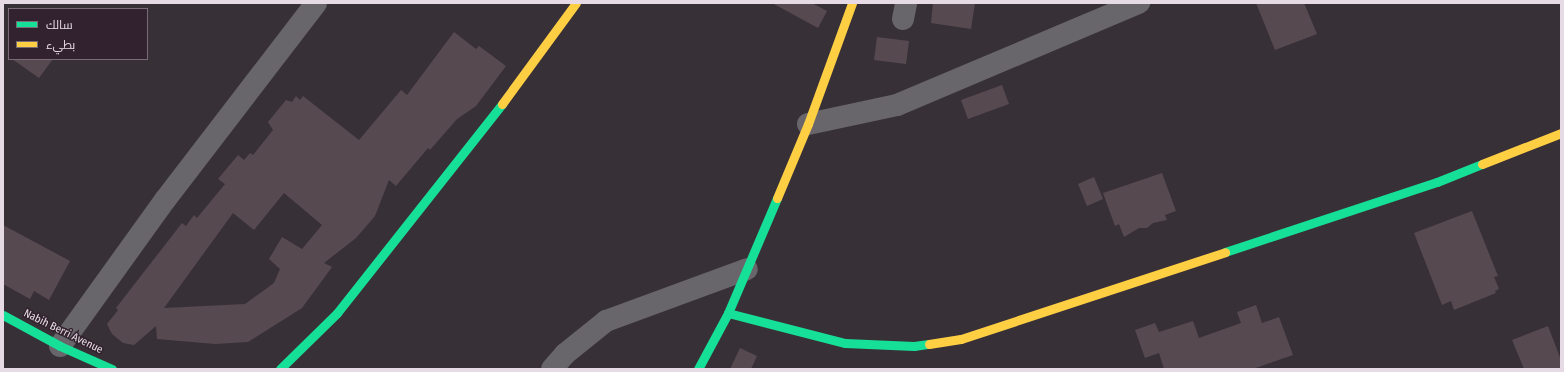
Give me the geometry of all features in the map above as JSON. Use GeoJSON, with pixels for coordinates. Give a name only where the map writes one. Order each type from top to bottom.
{"type":"FeatureCollection","features":[{"type":"Feature","properties":{"kind":"street"},"geometry":{"type":"LineString","coordinates":[[60,346],[165,200],[316,3]]}},
{"type":"Feature","properties":{"kind":"street"},"geometry":{"type":"LineString","coordinates":[[280,369],[337,312],[469,149],[576,3]]}},
{"type":"Feature","properties":{"kind":"street"},"geometry":{"type":"LineString","coordinates":[[698,369],[728,313],[747,269],[808,124],[852,3]]}},
{"type":"Feature","properties":{"kind":"street"},"geometry":{"type":"LineString","coordinates":[[808,124],[897,105],[1139,3]]}},
{"type":"Feature","properties":{"kind":"street"},"geometry":{"type":"LineString","coordinates":[[728,313],[802,334],[845,343],[914,346],[961,339],[1437,182],[1561,133]]}},
{"type":"Feature","properties":{"kind":"street"},"geometry":{"type":"LineString","coordinates":[[552,369],[566,354],[606,321],[747,269]]}},
{"type":"Feature","properties":{"kind":"street","name":"Nabih Berri Avenue"},"geometry":{"type":"LineString","coordinates":[[3,315],[60,346],[112,369]]}},
{"type":"Feature","properties":{"kind":"building"},"geometry":{"type":"Polygon","coordinates":[[[772,3],[812,3],[827,11],[818,28],[772,3]]]}},
{"type":"Feature","properties":{"kind":"building"},"geometry":{"type":"Polygon","coordinates":[[[933,3],[975,3],[971,29],[931,23],[933,3]]]}},
{"type":"Feature","properties":{"kind":"building"},"geometry":{"type":"Polygon","coordinates":[[[1256,3],[1304,3],[1317,34],[1275,50],[1256,3]]]}},
{"type":"Feature","properties":{"kind":"building"},"geometry":{"type":"Polygon","coordinates":[[[454,32],[476,49],[479,46],[506,66],[476,106],[457,119],[430,150],[428,148],[396,186],[389,180],[375,216],[356,238],[324,263],[332,267],[302,308],[248,342],[215,344],[157,339],[156,326],[134,345],[123,343],[112,334],[107,324],[118,310],[116,308],[182,223],[186,226],[194,215],[197,218],[225,184],[218,179],[238,155],[244,160],[250,153],[253,155],[273,130],[268,122],[286,100],[292,102],[296,96],[300,100],[303,96],[359,140],[401,90],[407,95],[454,32]],[[284,193],[254,230],[233,213],[164,308],[245,304],[274,283],[280,269],[269,259],[282,237],[302,249],[322,225],[284,193]]]}},
{"type":"Feature","properties":{"kind":"building"},"geometry":{"type":"Polygon","coordinates":[[[877,37],[909,41],[906,64],[874,60],[877,37]]]}},
{"type":"Feature","properties":{"kind":"building"},"geometry":{"type":"Polygon","coordinates":[[[13,60],[52,60],[39,78],[13,60]]]}},
{"type":"Feature","properties":{"kind":"building"},"geometry":{"type":"Polygon","coordinates":[[[1002,85],[1009,104],[968,119],[961,100],[1002,85]]]}},
{"type":"Feature","properties":{"kind":"building"},"geometry":{"type":"Polygon","coordinates":[[[1162,173],[1176,211],[1165,215],[1167,220],[1153,223],[1147,228],[1139,228],[1124,237],[1119,224],[1115,226],[1103,193],[1162,173]]]}},
{"type":"Feature","properties":{"kind":"building"},"geometry":{"type":"Polygon","coordinates":[[[1094,177],[1103,199],[1087,206],[1078,184],[1094,177]]]}},
{"type":"Feature","properties":{"kind":"building"},"geometry":{"type":"Polygon","coordinates":[[[1472,211],[1498,276],[1494,277],[1499,289],[1495,291],[1496,293],[1454,310],[1451,301],[1442,305],[1414,233],[1472,211]]]}},
{"type":"Feature","properties":{"kind":"building"},"geometry":{"type":"Polygon","coordinates":[[[3,225],[70,261],[49,300],[34,291],[30,299],[3,284],[3,225]]]}},
{"type":"Feature","properties":{"kind":"building"},"geometry":{"type":"Polygon","coordinates":[[[1256,305],[1262,323],[1279,317],[1293,355],[1253,369],[1164,369],[1159,353],[1145,358],[1135,330],[1155,323],[1159,332],[1193,321],[1199,338],[1241,323],[1237,312],[1256,305]]]}},
{"type":"Feature","properties":{"kind":"building"},"geometry":{"type":"Polygon","coordinates":[[[1548,326],[1561,360],[1561,369],[1524,369],[1512,340],[1548,326]]]}},
{"type":"Feature","properties":{"kind":"building"},"geometry":{"type":"Polygon","coordinates":[[[740,348],[757,356],[751,369],[730,369],[740,348]]]}},
{"type":"Feature","properties":{"kind":"traffic: fast"},"geometry":{"type":"LineString","coordinates":[[280,369],[337,313],[502,104]]}},
{"type":"Feature","properties":{"kind":"traffic: fast"},"geometry":{"type":"LineString","coordinates":[[1225,252],[1437,182],[1482,164]]}},
{"type":"Feature","properties":{"kind":"traffic: fast"},"geometry":{"type":"LineString","coordinates":[[698,369],[728,313],[777,198]]}},
{"type":"Feature","properties":{"kind":"traffic: fast"},"geometry":{"type":"LineString","coordinates":[[728,313],[845,343],[914,346],[929,344]]}},
{"type":"Feature","properties":{"kind":"traffic: fast"},"geometry":{"type":"LineString","coordinates":[[3,315],[60,346],[112,369]]}},
{"type":"Feature","properties":{"kind":"traffic: slow"},"geometry":{"type":"LineString","coordinates":[[502,104],[576,3]]}},
{"type":"Feature","properties":{"kind":"traffic: slow"},"geometry":{"type":"LineString","coordinates":[[777,198],[808,124],[852,3]]}},
{"type":"Feature","properties":{"kind":"traffic: slow"},"geometry":{"type":"LineString","coordinates":[[1482,164],[1561,133]]}},
{"type":"Feature","properties":{"kind":"traffic: slow"},"geometry":{"type":"LineString","coordinates":[[929,344],[961,339],[1225,252]]}}]}
